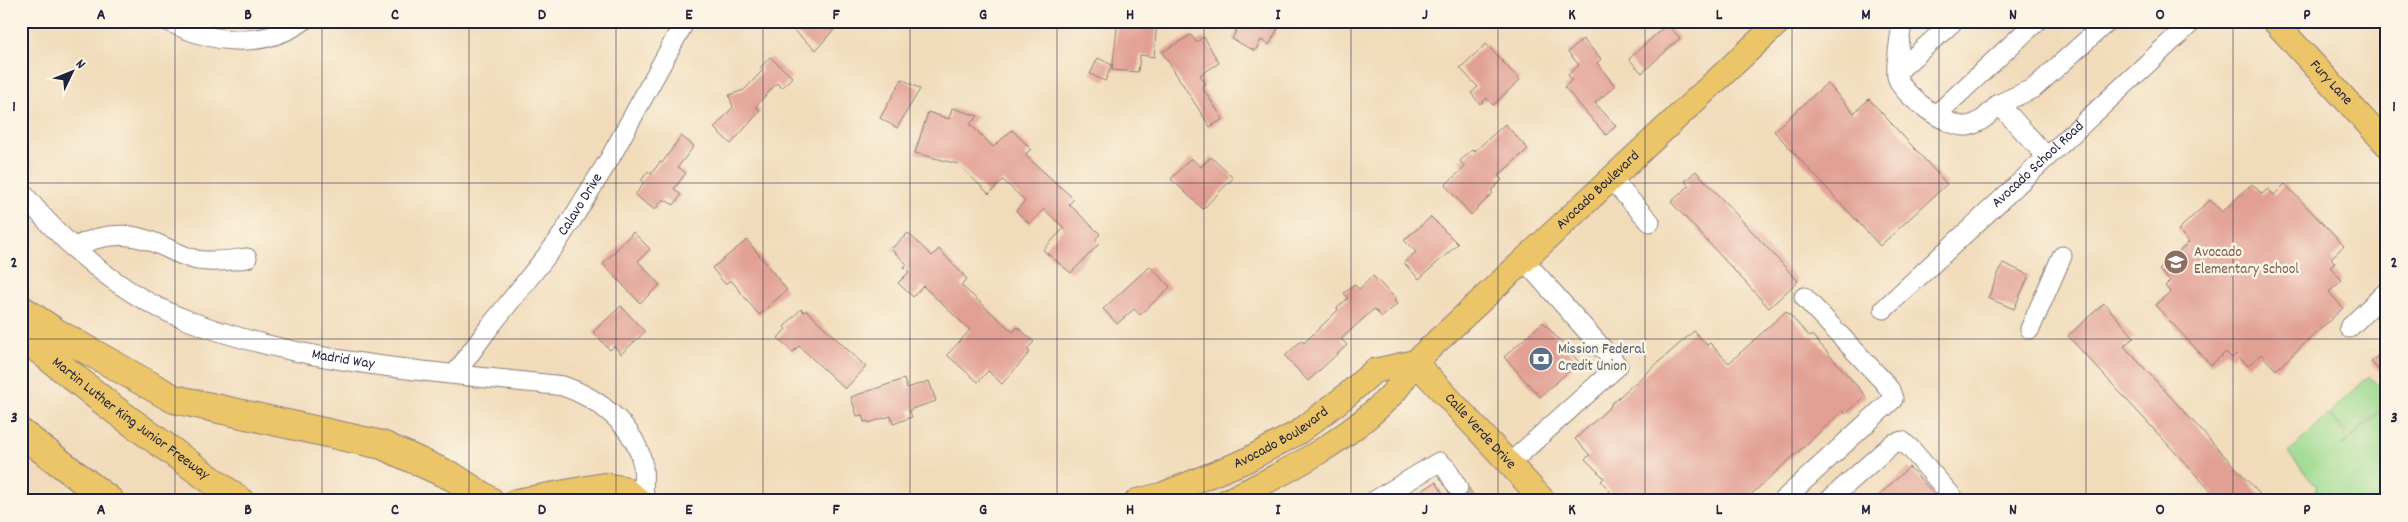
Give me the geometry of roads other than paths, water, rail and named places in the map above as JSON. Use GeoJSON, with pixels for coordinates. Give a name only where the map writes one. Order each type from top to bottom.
{"type":"FeatureCollection","features":[{"type":"Feature","properties":{"kind":"highway"},"geometry":{"type":"LineString","coordinates":[[21,309],[55,332],[174,399],[382,445],[453,477],[490,501]]}},
{"type":"Feature","properties":{"kind":"highway","name":"Martin Luther King Junior Freeway"},"geometry":{"type":"LineString","coordinates":[[21,335],[111,407],[240,501]]}},
{"type":"Feature","properties":{"kind":"highway"},"geometry":{"type":"LineString","coordinates":[[21,433],[110,501]]}},
{"type":"Feature","properties":{"kind":"main road","name":"Avocado Boulevard"},"geometry":{"type":"LineString","coordinates":[[1227,501],[1285,473],[1341,438],[1395,392],[1415,362],[1780,21]]}},
{"type":"Feature","properties":{"kind":"main road","name":"Fury Lane"},"geometry":{"type":"LineString","coordinates":[[2274,21],[2385,141]]}},
{"type":"Feature","properties":{"kind":"main road","name":"Avocado Boulevard"},"geometry":{"type":"LineString","coordinates":[[1137,501],[1161,495],[1245,462],[1299,432],[1347,395],[1374,371],[1415,362]]}},
{"type":"Feature","properties":{"kind":"main road","name":"Calle Verde Drive"},"geometry":{"type":"LineString","coordinates":[[1415,362],[1544,501]]}},
{"type":"Feature","properties":{"kind":"main road"},"geometry":{"type":"LineString","coordinates":[[1187,501],[1261,465],[1269,456],[1270,448]]}},
{"type":"Feature","properties":{"kind":"main road"},"geometry":{"type":"LineString","coordinates":[[516,501],[604,485],[623,488],[642,501]]}},
{"type":"Feature","properties":{"kind":"street"},"geometry":{"type":"LineString","coordinates":[[168,21],[198,34],[233,41],[261,39],[275,35],[303,21]]}},
{"type":"Feature","properties":{"kind":"street","name":"Calavo Drive"},"geometry":{"type":"LineString","coordinates":[[455,374],[488,329],[556,244],[576,214],[610,158],[685,21]]}},
{"type":"Feature","properties":{"kind":"street"},"geometry":{"type":"LineString","coordinates":[[1902,21],[1897,76],[1903,87],[1916,102],[1947,121],[1967,126],[1982,120],[1999,104],[2034,88],[2108,21]]}},
{"type":"Feature","properties":{"kind":"street"},"geometry":{"type":"LineString","coordinates":[[1936,114],[2037,21]]}},
{"type":"Feature","properties":{"kind":"street","name":"Avocado School Road"},"geometry":{"type":"LineString","coordinates":[[1884,309],[2193,21]]}},
{"type":"Feature","properties":{"kind":"street"},"geometry":{"type":"LineString","coordinates":[[1898,71],[1952,22]]}},
{"type":"Feature","properties":{"kind":"street"},"geometry":{"type":"LineString","coordinates":[[1999,104],[2047,157]]}},
{"type":"Feature","properties":{"kind":"street"},"geometry":{"type":"LineString","coordinates":[[1611,179],[1650,222]]}},
{"type":"Feature","properties":{"kind":"street","name":"Madrid Way"},"geometry":{"type":"LineString","coordinates":[[21,190],[73,248],[101,271],[128,289],[185,320],[249,340],[339,358],[563,386],[590,397],[602,405],[623,426],[638,451],[643,465],[642,501]]}},
{"type":"Feature","properties":{"kind":"street"},"geometry":{"type":"LineString","coordinates":[[73,248],[92,238],[126,236],[146,240],[197,260],[218,262],[247,258]]}},
{"type":"Feature","properties":{"kind":"street"},"geometry":{"type":"LineString","coordinates":[[2030,329],[2062,256]]}},
{"type":"Feature","properties":{"kind":"street"},"geometry":{"type":"LineString","coordinates":[[1510,464],[1618,366],[1524,260]]}},
{"type":"Feature","properties":{"kind":"street"},"geometry":{"type":"LineString","coordinates":[[2349,328],[2387,291]]}},
{"type":"Feature","properties":{"kind":"street"},"geometry":{"type":"LineString","coordinates":[[1782,501],[1893,399],[1890,390],[1883,381],[1804,297]]}},
{"type":"Feature","properties":{"kind":"street"},"geometry":{"type":"LineString","coordinates":[[1828,501],[1892,444],[1902,441],[1956,501]]}},
{"type":"Feature","properties":{"kind":"street"},"geometry":{"type":"LineString","coordinates":[[1374,501],[1439,462],[1446,468],[1458,488]]}},
{"type":"Feature","properties":{"kind":"tunnel"},"geometry":{"type":"LineString","coordinates":[[1458,488],[1466,501]]}},
{"type":"Feature","properties":{"kind":"place","name":"Avocado Elementary School"},"geometry":{"type":"Point","coordinates":[2176,262]}},
{"type":"Feature","properties":{"kind":"place","name":"Mission Federal Credit Union"},"geometry":{"type":"Point","coordinates":[1541,359]}}]}
